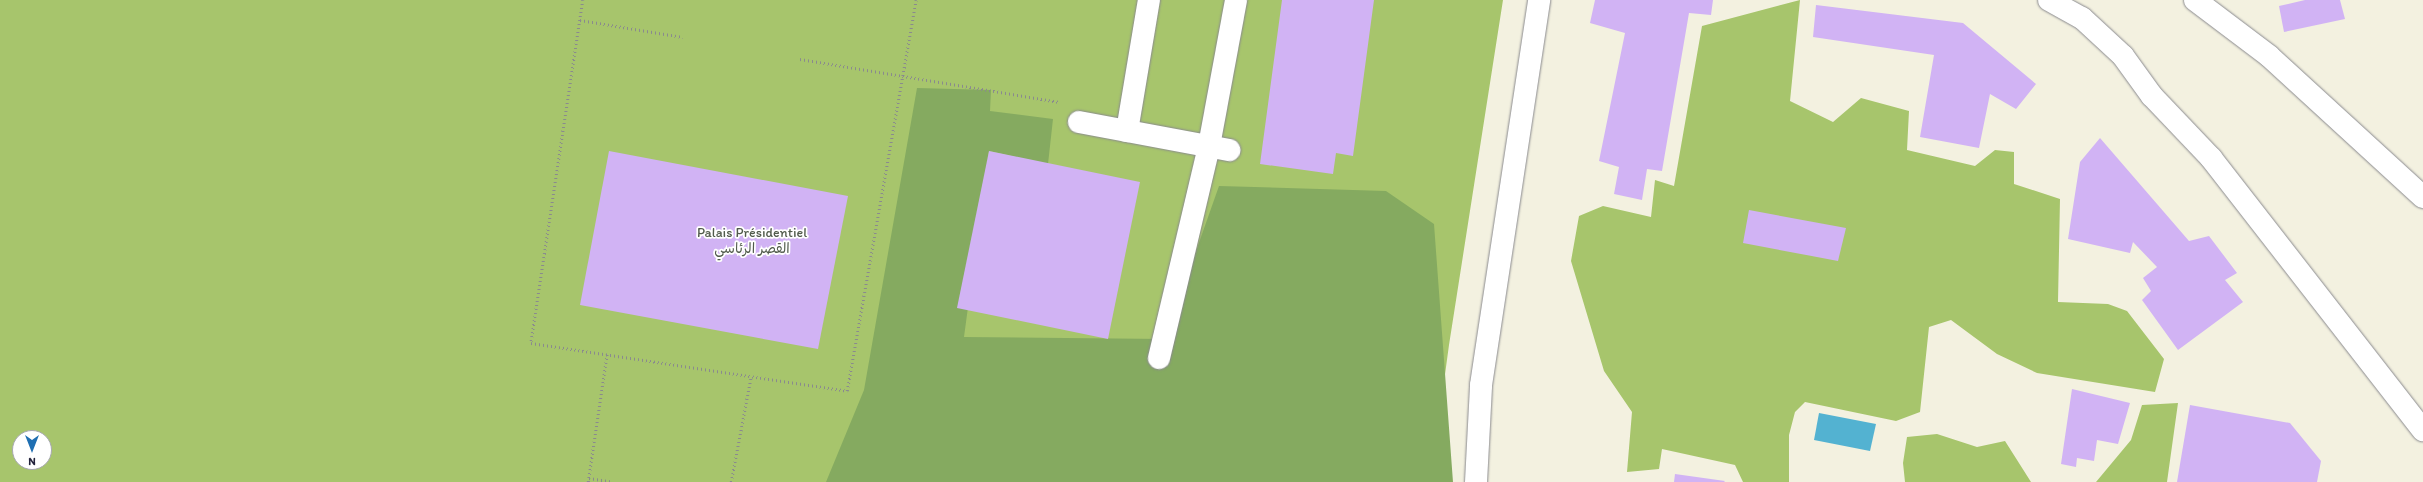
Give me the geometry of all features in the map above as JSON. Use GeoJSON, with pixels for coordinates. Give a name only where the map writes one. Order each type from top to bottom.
{"type":"FeatureCollection","features":[{"type":"Feature","properties":{"kind":"street"},"geometry":{"type":"LineString","coordinates":[[1127,131],[1149,0]]}},
{"type":"Feature","properties":{"kind":"street"},"geometry":{"type":"LineString","coordinates":[[1159,358],[1219,148],[1236,0]]}},
{"type":"Feature","properties":{"kind":"street"},"geometry":{"type":"LineString","coordinates":[[1476,482],[1481,385],[1539,0]]}},
{"type":"Feature","properties":{"kind":"street"},"geometry":{"type":"LineString","coordinates":[[2049,0],[2082,18],[2123,56],[2152,96],[2211,158],[2423,430]]}},
{"type":"Feature","properties":{"kind":"street"},"geometry":{"type":"LineString","coordinates":[[2195,0],[2269,56],[2423,198]]}},
{"type":"Feature","properties":{"kind":"street"},"geometry":{"type":"LineString","coordinates":[[1079,122],[1219,148]]}},
{"type":"Feature","properties":{"kind":"path"},"geometry":{"type":"LineString","coordinates":[[583,0],[531,343],[847,391],[916,0]]}},
{"type":"Feature","properties":{"kind":"path"},"geometry":{"type":"LineString","coordinates":[[580,20],[683,37]]}},
{"type":"Feature","properties":{"kind":"path"},"geometry":{"type":"LineString","coordinates":[[800,59],[1066,103]]}},
{"type":"Feature","properties":{"kind":"path"},"geometry":{"type":"LineString","coordinates":[[588,482],[607,354]]}},
{"type":"Feature","properties":{"kind":"path"},"geometry":{"type":"LineString","coordinates":[[731,482],[751,376]]}},
{"type":"Feature","properties":{"kind":"path"},"geometry":{"type":"LineString","coordinates":[[589,478],[612,482]]}},
{"type":"Feature","properties":{"kind":"green space","name":"Palais Présidentiel القصر الرئاسي"},"geometry":{"type":"Polygon","coordinates":[[[0,0],[1503,0],[1449,345],[1435,448],[1436,482],[0,482],[0,0]]]}},
{"type":"Feature","properties":{"kind":"green space"},"geometry":{"type":"Polygon","coordinates":[[[1800,0],[1790,101],[1833,122],[1861,98],[1909,111],[1907,150],[1975,166],[1995,150],[2014,152],[2014,184],[2060,199],[2058,302],[2108,304],[2127,311],[2164,359],[2155,392],[2037,373],[1997,354],[1951,320],[1929,327],[1920,412],[1896,421],[1805,402],[1795,412],[1789,435],[1789,482],[1743,482],[1735,465],[1662,449],[1659,469],[1627,472],[1632,412],[1604,371],[1571,261],[1579,216],[1603,206],[1651,217],[1655,180],[1674,186],[1702,26],[1800,0]]]}},
{"type":"Feature","properties":{"kind":"green space"},"geometry":{"type":"Polygon","coordinates":[[[917,88],[991,90],[990,111],[1053,119],[1048,164],[989,151],[964,337],[1165,339],[1219,186],[1386,191],[1434,224],[1453,482],[826,482],[864,390],[917,88]]]}},
{"type":"Feature","properties":{"kind":"green space"},"geometry":{"type":"Polygon","coordinates":[[[2178,403],[2167,482],[2096,482],[2131,440],[2142,405],[2178,403]]]}},
{"type":"Feature","properties":{"kind":"green space"},"geometry":{"type":"Polygon","coordinates":[[[1937,434],[1977,447],[2005,441],[2031,482],[1905,482],[1903,463],[1907,437],[1937,434]]]}},
{"type":"Feature","properties":{"kind":"water"},"geometry":{"type":"Polygon","coordinates":[[[1819,413],[1876,424],[1870,451],[1814,440],[1819,413]]]}},
{"type":"Feature","properties":{"kind":"building"},"geometry":{"type":"Polygon","coordinates":[[[1282,0],[1374,0],[1353,156],[1336,153],[1333,174],[1260,164],[1282,0]]]}},
{"type":"Feature","properties":{"kind":"building"},"geometry":{"type":"Polygon","coordinates":[[[1595,0],[1713,0],[1711,15],[1689,13],[1662,171],[1647,169],[1642,200],[1614,194],[1619,167],[1599,161],[1625,33],[1590,23],[1595,0]]]}},
{"type":"Feature","properties":{"kind":"building"},"geometry":{"type":"Polygon","coordinates":[[[2305,0],[2340,0],[2345,19],[2284,32],[2279,6],[2305,0]]]}},
{"type":"Feature","properties":{"kind":"building"},"geometry":{"type":"Polygon","coordinates":[[[1816,5],[1963,23],[2036,84],[2016,109],[1990,94],[1979,148],[1920,137],[1934,55],[1813,37],[1816,5]]]}},
{"type":"Feature","properties":{"kind":"building"},"geometry":{"type":"Polygon","coordinates":[[[2100,138],[2189,241],[2209,236],[2237,273],[2225,280],[2243,302],[2178,350],[2142,300],[2151,291],[2143,278],[2157,267],[2133,242],[2130,253],[2068,239],[2080,162],[2100,138]]]}},
{"type":"Feature","properties":{"kind":"building"},"geometry":{"type":"Polygon","coordinates":[[[609,151],[848,196],[818,349],[580,305],[609,151]]]}},
{"type":"Feature","properties":{"kind":"building"},"geometry":{"type":"Polygon","coordinates":[[[989,151],[1140,182],[1108,339],[957,308],[989,151]]]}},
{"type":"Feature","properties":{"kind":"building"},"geometry":{"type":"Polygon","coordinates":[[[1749,210],[1846,228],[1838,261],[1743,243],[1749,210]]]}},
{"type":"Feature","properties":{"kind":"building"},"geometry":{"type":"Polygon","coordinates":[[[2072,389],[2130,403],[2118,444],[2097,440],[2094,461],[2077,458],[2076,467],[2061,464],[2072,389]]]}},
{"type":"Feature","properties":{"kind":"building"},"geometry":{"type":"Polygon","coordinates":[[[2190,405],[2290,423],[2321,461],[2317,482],[2177,482],[2190,405]]]}},
{"type":"Feature","properties":{"kind":"building"},"geometry":{"type":"Polygon","coordinates":[[[1675,474],[1725,481],[1674,482],[1675,474]]]}}]}
